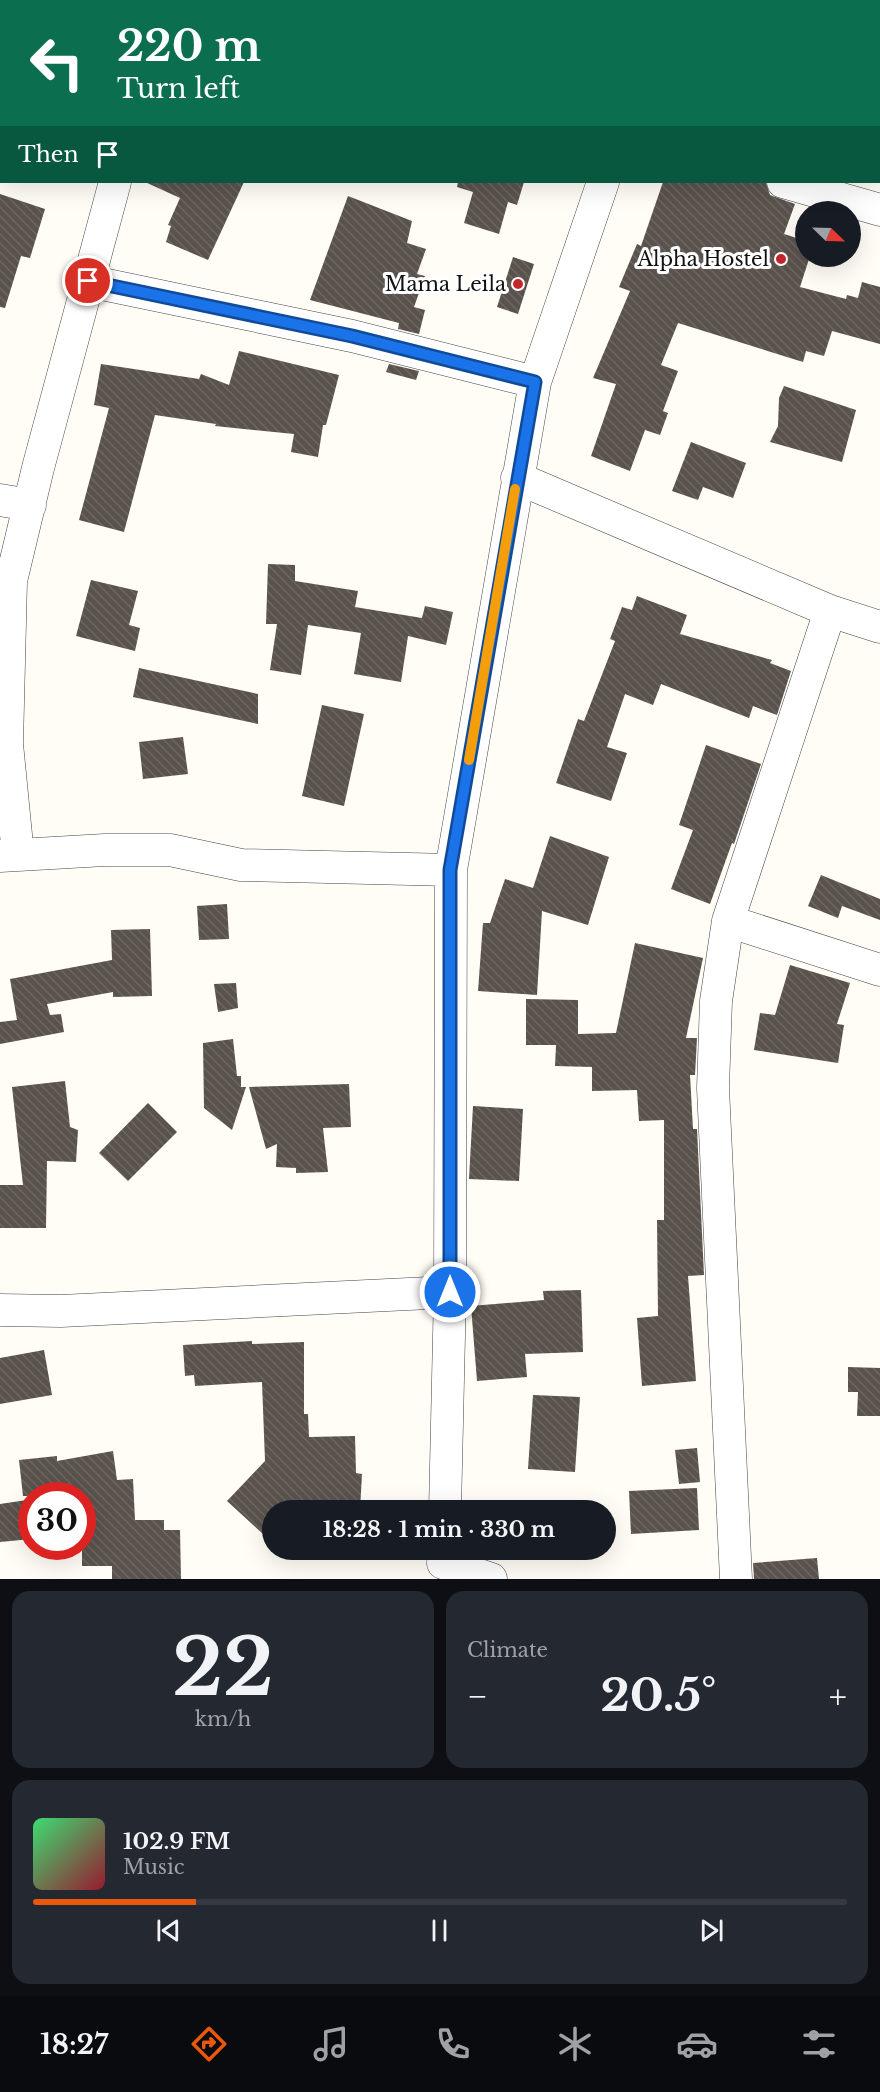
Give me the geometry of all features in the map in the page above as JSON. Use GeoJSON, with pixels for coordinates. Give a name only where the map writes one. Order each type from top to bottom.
{"type":"FeatureCollection","features":[{"type":"Feature","properties":{"kind":"street"},"geometry":{"type":"LineString","coordinates":[[115,183],[88,281],[15,502],[7,744],[9,856],[105,850],[170,850],[241,865],[330,865],[450,870]]}},
{"type":"Feature","properties":{"kind":"street"},"geometry":{"type":"LineString","coordinates":[[445,1500],[450,1292],[450,870],[535,382],[603,183]]}},
{"type":"Feature","properties":{"kind":"street"},"geometry":{"type":"LineString","coordinates":[[786,183],[880,210]]}},
{"type":"Feature","properties":{"kind":"street"},"geometry":{"type":"LineString","coordinates":[[88,281],[352,336],[535,382]]}},
{"type":"Feature","properties":{"kind":"street"},"geometry":{"type":"LineString","coordinates":[[517,478],[830,611],[880,627]]}},
{"type":"Feature","properties":{"kind":"street"},"geometry":{"type":"LineString","coordinates":[[736,1579],[713,1088],[716,1002],[728,921],[830,611]]}},
{"type":"Feature","properties":{"kind":"street"},"geometry":{"type":"LineString","coordinates":[[728,921],[880,970]]}},
{"type":"Feature","properties":{"kind":"street"},"geometry":{"type":"LineString","coordinates":[[0,1310],[61,1311],[450,1292]]}},
{"type":"Feature","properties":{"kind":"street"},"geometry":{"type":"LineString","coordinates":[[444,1564],[491,1579]]}},
{"type":"Feature","properties":{"kind":"building"},"geometry":{"type":"Polygon","coordinates":[[[147,183],[244,183],[208,260],[166,242],[171,226],[168,225],[180,198],[147,183]]]}},
{"type":"Feature","properties":{"kind":"building"},"geometry":{"type":"Polygon","coordinates":[[[458,183],[524,183],[517,205],[508,202],[499,234],[464,223],[473,192],[457,187],[458,183]]]}},
{"type":"Feature","properties":{"kind":"building"},"geometry":{"type":"Polygon","coordinates":[[[663,183],[766,183],[770,195],[795,204],[784,234],[795,238],[795,267],[806,267],[800,287],[846,299],[847,295],[858,298],[862,282],[880,287],[880,344],[832,331],[824,356],[806,351],[803,362],[678,323],[661,365],[678,371],[663,411],[668,413],[660,435],[645,430],[630,471],[591,456],[616,384],[593,378],[630,291],[619,287],[637,244],[641,246],[663,183]]]}},
{"type":"Feature","properties":{"kind":"building"},"geometry":{"type":"Polygon","coordinates":[[[0,194],[45,209],[30,258],[21,256],[5,308],[0,307],[0,194]]]}},
{"type":"Feature","properties":{"kind":"building"},"geometry":{"type":"Polygon","coordinates":[[[348,196],[412,221],[407,243],[426,249],[417,274],[425,276],[414,307],[425,310],[419,334],[398,329],[399,323],[310,300],[348,196]]]}},
{"type":"Feature","properties":{"kind":"building"},"geometry":{"type":"Polygon","coordinates":[[[513,257],[534,264],[518,314],[497,307],[513,257]]]}},
{"type":"Feature","properties":{"kind":"building"},"geometry":{"type":"Polygon","coordinates":[[[239,351],[339,375],[326,425],[323,425],[318,457],[291,452],[294,434],[215,426],[216,424],[155,415],[124,532],[79,520],[109,408],[94,405],[101,364],[199,379],[201,374],[229,385],[239,351]]]}},
{"type":"Feature","properties":{"kind":"building"},"geometry":{"type":"Polygon","coordinates":[[[389,364],[419,371],[416,380],[386,372],[389,364]]]}},
{"type":"Feature","properties":{"kind":"building"},"geometry":{"type":"Polygon","coordinates":[[[784,386],[856,410],[842,462],[770,442],[778,426],[779,398],[784,386]]]}},
{"type":"Feature","properties":{"kind":"building"},"geometry":{"type":"Polygon","coordinates":[[[691,442],[746,463],[733,498],[703,487],[698,500],[672,491],[691,442]]]}},
{"type":"Feature","properties":{"kind":"building"},"geometry":{"type":"Polygon","coordinates":[[[268,564],[295,565],[295,581],[358,591],[355,607],[422,618],[425,606],[453,612],[446,645],[408,636],[401,682],[354,674],[361,633],[308,625],[301,675],[270,670],[277,624],[266,624],[268,564]]]}},
{"type":"Feature","properties":{"kind":"building"},"geometry":{"type":"Polygon","coordinates":[[[91,580],[138,591],[129,625],[140,628],[135,651],[76,636],[91,580]]]}},
{"type":"Feature","properties":{"kind":"building"},"geometry":{"type":"Polygon","coordinates":[[[637,596],[687,615],[680,634],[772,660],[770,663],[791,671],[777,715],[753,706],[749,718],[661,684],[653,705],[625,694],[607,747],[627,753],[611,801],[556,783],[578,719],[584,721],[615,641],[610,639],[622,607],[632,610],[637,596]]]}},
{"type":"Feature","properties":{"kind":"building"},"geometry":{"type":"Polygon","coordinates":[[[139,668],[258,694],[258,724],[133,697],[139,668]]]}},
{"type":"Feature","properties":{"kind":"building"},"geometry":{"type":"Polygon","coordinates":[[[322,705],[364,714],[344,806],[302,796],[322,705]]]}},
{"type":"Feature","properties":{"kind":"building"},"geometry":{"type":"Polygon","coordinates":[[[183,737],[188,774],[143,779],[139,742],[183,737]]]}},
{"type":"Feature","properties":{"kind":"building"},"geometry":{"type":"Polygon","coordinates":[[[706,745],[761,764],[734,844],[732,843],[710,904],[671,889],[693,830],[679,825],[706,745]]]}},
{"type":"Feature","properties":{"kind":"building"},"geometry":{"type":"Polygon","coordinates":[[[550,836],[609,857],[588,925],[542,911],[537,995],[478,991],[483,923],[490,923],[505,879],[533,888],[550,836]]]}},
{"type":"Feature","properties":{"kind":"building"},"geometry":{"type":"Polygon","coordinates":[[[821,875],[880,899],[880,920],[842,906],[838,918],[808,906],[821,875]]]}},
{"type":"Feature","properties":{"kind":"building"},"geometry":{"type":"Polygon","coordinates":[[[227,904],[229,939],[199,940],[197,906],[227,904]]]}},
{"type":"Feature","properties":{"kind":"building"},"geometry":{"type":"Polygon","coordinates":[[[150,929],[152,996],[113,997],[113,992],[47,1004],[50,1015],[61,1014],[64,1032],[0,1044],[0,1022],[17,1020],[10,979],[112,960],[111,930],[150,929]]]}},
{"type":"Feature","properties":{"kind":"building"},"geometry":{"type":"Polygon","coordinates":[[[635,943],[703,958],[686,1038],[697,1038],[695,1075],[690,1075],[693,1129],[697,1129],[704,1275],[688,1276],[696,1381],[642,1386],[637,1318],[658,1316],[657,1220],[664,1220],[664,1120],[639,1121],[637,1090],[592,1091],[592,1067],[555,1066],[556,1045],[526,1045],[526,999],[578,1000],[578,1034],[616,1033],[635,943]]]}},
{"type":"Feature","properties":{"kind":"building"},"geometry":{"type":"Polygon","coordinates":[[[790,965],[850,983],[837,1024],[844,1025],[838,1063],[754,1050],[760,1013],[775,1015],[790,965]]]}},
{"type":"Feature","properties":{"kind":"building"},"geometry":{"type":"Polygon","coordinates":[[[236,983],[238,1008],[218,1012],[214,984],[236,983]]]}},
{"type":"Feature","properties":{"kind":"building"},"geometry":{"type":"Polygon","coordinates":[[[233,1039],[237,1076],[241,1076],[241,1087],[246,1087],[232,1130],[204,1108],[203,1043],[233,1039]]]}},
{"type":"Feature","properties":{"kind":"building"},"geometry":{"type":"Polygon","coordinates":[[[65,1081],[70,1127],[78,1130],[76,1162],[47,1161],[46,1228],[0,1228],[0,1185],[23,1185],[12,1087],[65,1081]]]}},
{"type":"Feature","properties":{"kind":"building"},"geometry":{"type":"Polygon","coordinates":[[[349,1084],[351,1127],[323,1128],[328,1172],[296,1173],[296,1168],[276,1167],[277,1144],[266,1149],[249,1087],[349,1084]]]}},
{"type":"Feature","properties":{"kind":"building"},"geometry":{"type":"Polygon","coordinates":[[[148,1103],[177,1132],[128,1181],[99,1153],[148,1103]]]}},
{"type":"Feature","properties":{"kind":"building"},"geometry":{"type":"Polygon","coordinates":[[[473,1106],[523,1109],[519,1181],[469,1179],[473,1106]]]}},
{"type":"Feature","properties":{"kind":"building"},"geometry":{"type":"Polygon","coordinates":[[[581,1290],[583,1352],[525,1354],[527,1377],[477,1381],[471,1306],[544,1300],[543,1291],[581,1290]]]}},
{"type":"Feature","properties":{"kind":"building"},"geometry":{"type":"Polygon","coordinates":[[[252,1341],[252,1344],[304,1342],[304,1414],[308,1414],[309,1437],[355,1436],[356,1473],[362,1474],[361,1500],[262,1500],[262,1533],[227,1501],[265,1461],[262,1382],[195,1386],[194,1375],[185,1376],[183,1345],[252,1341]]]}},
{"type":"Feature","properties":{"kind":"building"},"geometry":{"type":"Polygon","coordinates":[[[44,1350],[52,1395],[0,1404],[0,1358],[44,1350]]]}},
{"type":"Feature","properties":{"kind":"building"},"geometry":{"type":"Polygon","coordinates":[[[848,1367],[880,1368],[880,1416],[857,1416],[858,1392],[848,1392],[848,1367]]]}},
{"type":"Feature","properties":{"kind":"building"},"geometry":{"type":"Polygon","coordinates":[[[533,1395],[580,1397],[575,1472],[528,1469],[533,1395]]]}},
{"type":"Feature","properties":{"kind":"building"},"geometry":{"type":"Polygon","coordinates":[[[697,1448],[700,1482],[679,1484],[675,1450],[697,1448]]]}},
{"type":"Feature","properties":{"kind":"building"},"geometry":{"type":"Polygon","coordinates":[[[113,1451],[117,1480],[133,1479],[135,1520],[164,1520],[164,1530],[180,1530],[181,1579],[112,1579],[112,1566],[82,1566],[82,1560],[96,1560],[96,1482],[21,1482],[19,1460],[57,1456],[57,1461],[113,1451]]]}},
{"type":"Feature","properties":{"kind":"building"},"geometry":{"type":"Polygon","coordinates":[[[697,1488],[699,1530],[631,1534],[629,1491],[697,1488]]]}},
{"type":"Feature","properties":{"kind":"building"},"geometry":{"type":"Polygon","coordinates":[[[18,1501],[18,1540],[0,1542],[0,1504],[18,1501]]]}},
{"type":"Feature","properties":{"kind":"building"},"geometry":{"type":"Polygon","coordinates":[[[817,1558],[819,1579],[754,1579],[753,1563],[817,1558]]]}},
{"type":"Feature","properties":{"kind":"slow traffic"},"geometry":{"type":"LineString","coordinates":[[469,760],[515,489]]}},
{"type":"Feature","properties":{"kind":"place","name":"Alpha Hostel"},"geometry":{"type":"Point","coordinates":[781,259]}},
{"type":"Feature","properties":{"kind":"place","name":"Mama Leila"},"geometry":{"type":"Point","coordinates":[518,284]}},
{"type":"Feature","properties":{"kind":"route"},"geometry":{"type":"LineString","coordinates":[[88,281],[352,336],[535,382],[450,870],[450,1292]]}}]}
